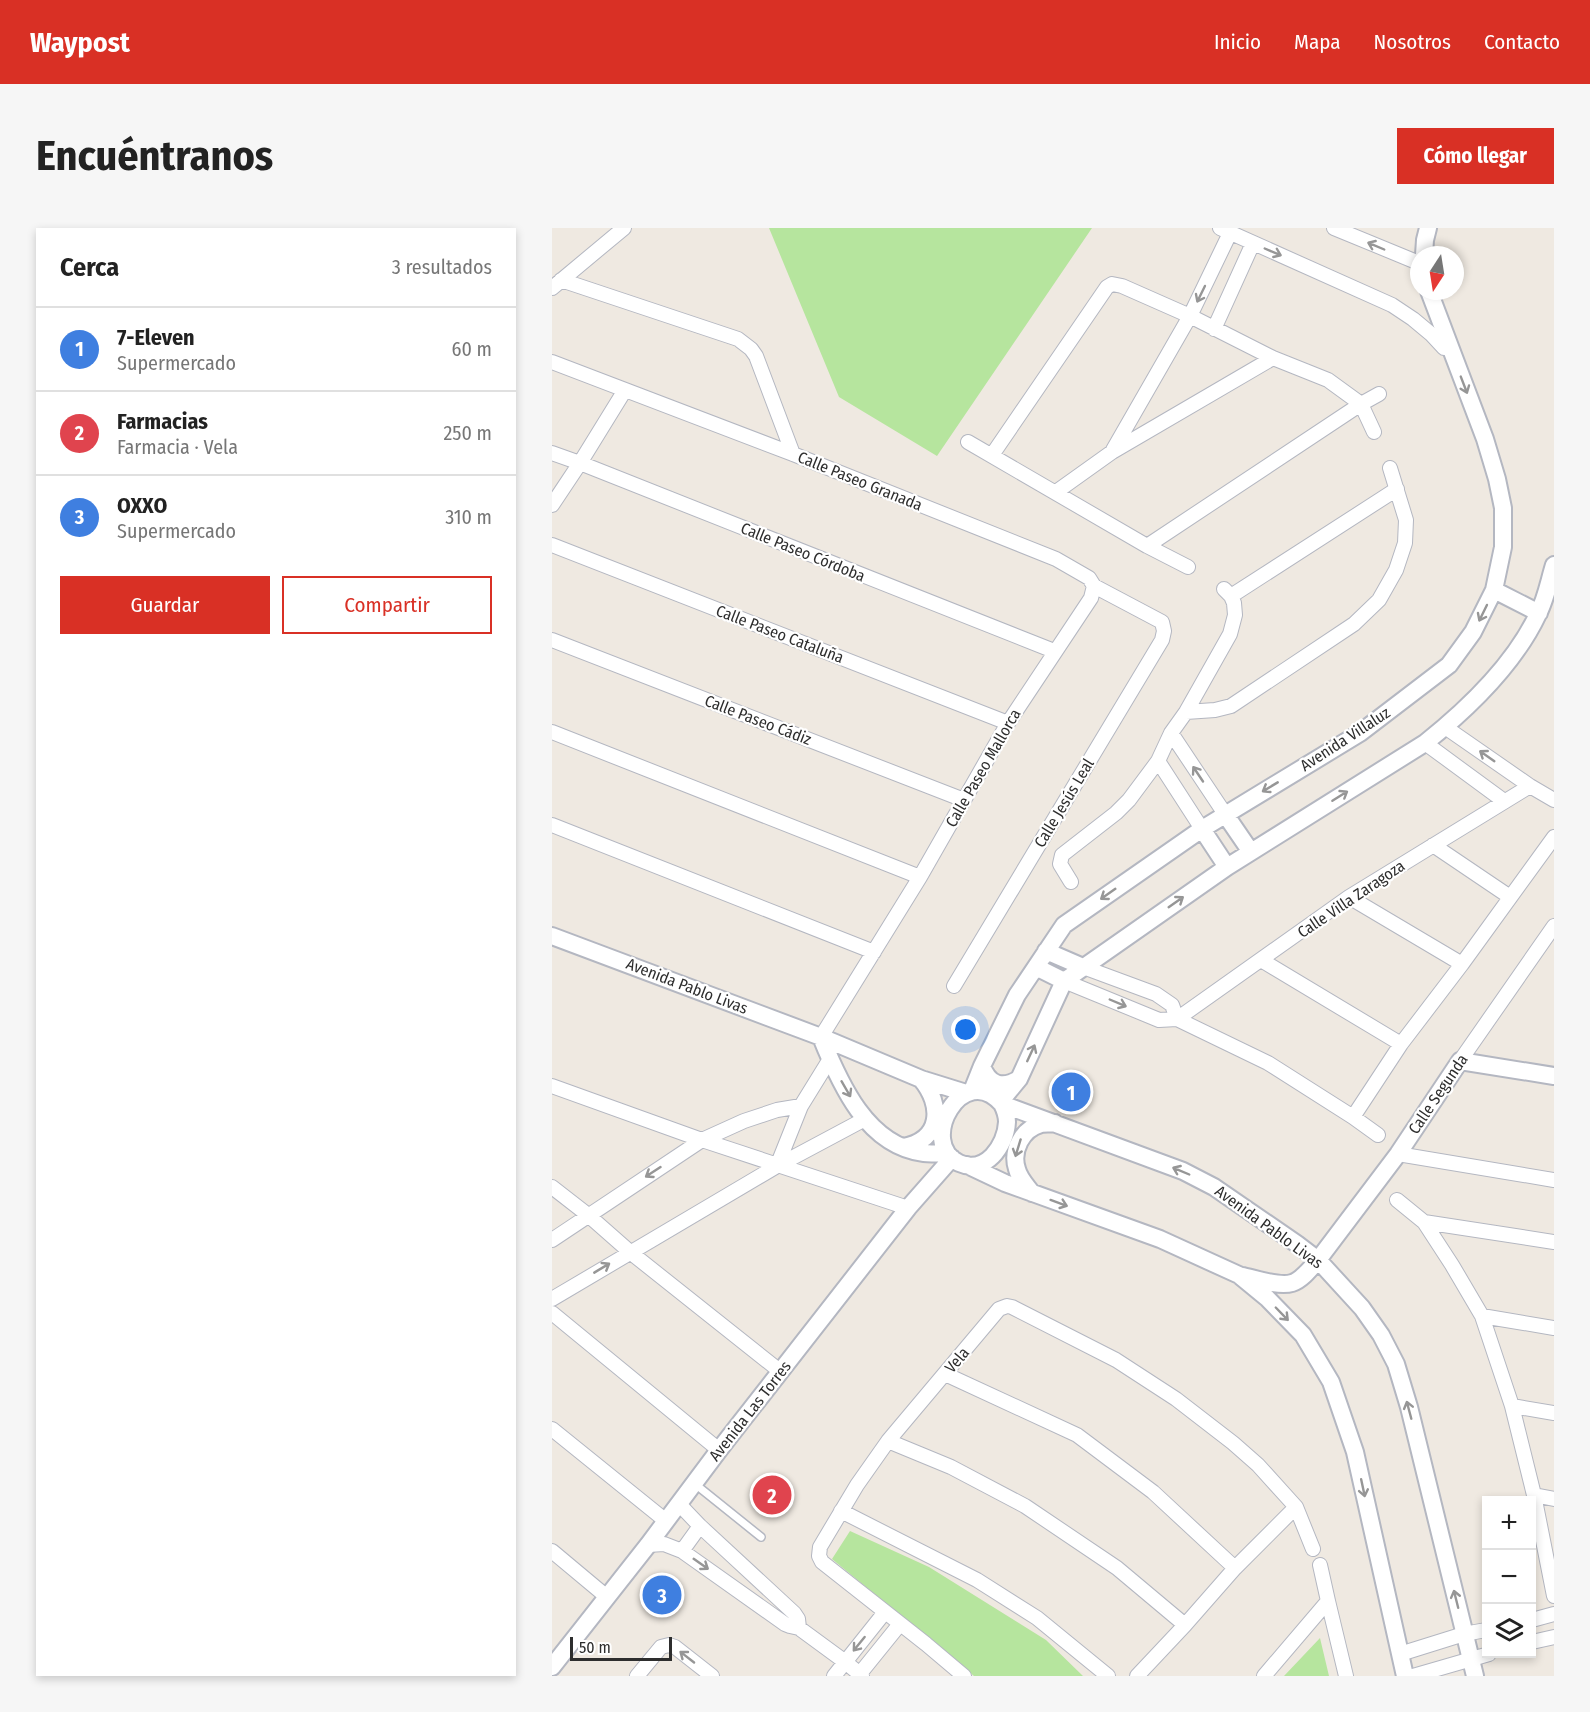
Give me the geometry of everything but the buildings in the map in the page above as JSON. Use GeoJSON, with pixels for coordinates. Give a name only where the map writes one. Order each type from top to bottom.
{"type":"FeatureCollection","features":[{"type":"Feature","properties":{"kind":"street"},"geometry":{"type":"LineString","coordinates":[[557,284],[624,228]]}},
{"type":"Feature","properties":{"kind":"street"},"geometry":{"type":"LineString","coordinates":[[1334,228],[1410,259]]}},
{"type":"Feature","properties":{"kind":"street"},"geometry":{"type":"LineString","coordinates":[[1425,246],[1428,228]]}},
{"type":"Feature","properties":{"kind":"street"},"geometry":{"type":"LineString","coordinates":[[1112,452],[1190,316],[1225,231],[1370,293],[1413,319],[1445,346]]}},
{"type":"Feature","properties":{"kind":"street"},"geometry":{"type":"LineString","coordinates":[[1214,329],[1253,243]]}},
{"type":"Feature","properties":{"kind":"street"},"geometry":{"type":"LineString","coordinates":[[557,284],[738,339],[756,356],[793,454]]}},
{"type":"Feature","properties":{"kind":"street"},"geometry":{"type":"LineString","coordinates":[[992,455],[1107,287],[1113,284],[1118,284],[1190,316],[1273,358],[1328,380],[1361,404],[1374,432]]}},
{"type":"Feature","properties":{"kind":"street","name":"Avenida Villaluz"},"geometry":{"type":"LineString","coordinates":[[969,1092],[1017,995],[1064,925],[1225,814],[1360,733],[1449,665],[1473,632],[1494,591],[1503,547],[1503,508],[1485,439],[1445,346],[1432,300]]}},
{"type":"Feature","properties":{"kind":"street"},"geometry":{"type":"LineString","coordinates":[[1056,492],[1112,452],[1273,358]]}},
{"type":"Feature","properties":{"kind":"street","name":"Calle Paseo Granada"},"geometry":{"type":"LineString","coordinates":[[552,362],[793,454],[1056,559],[1089,578],[1094,586],[1158,619]]}},
{"type":"Feature","properties":{"kind":"street"},"geometry":{"type":"LineString","coordinates":[[552,505],[625,390]]}},
{"type":"Feature","properties":{"kind":"street"},"geometry":{"type":"LineString","coordinates":[[1147,546],[1379,394]]}},
{"type":"Feature","properties":{"kind":"street"},"geometry":{"type":"LineString","coordinates":[[968,442],[1147,546],[1188,567]]}},
{"type":"Feature","properties":{"kind":"street","name":"Calle Paseo Córdoba"},"geometry":{"type":"LineString","coordinates":[[552,453],[1054,651]]}},
{"type":"Feature","properties":{"kind":"street"},"geometry":{"type":"LineString","coordinates":[[1186,712],[1215,710],[1231,706],[1354,624],[1379,600],[1396,570],[1405,543],[1406,520],[1390,468]]}},
{"type":"Feature","properties":{"kind":"street"},"geometry":{"type":"LineString","coordinates":[[1071,882],[1060,864],[1062,855],[1129,800],[1158,761],[1171,733],[1186,712],[1230,634],[1235,615],[1228,592],[1398,489]]}},
{"type":"Feature","properties":{"kind":"street","name":"Calle Paseo Cataluña"},"geometry":{"type":"LineString","coordinates":[[552,545],[1008,723]]}},
{"type":"Feature","properties":{"kind":"street"},"geometry":{"type":"LineString","coordinates":[[1001,1103],[1019,1079],[1064,981],[1227,867],[1425,743],[1445,727],[1493,680],[1521,643],[1539,613],[1554,565]]}},
{"type":"Feature","properties":{"kind":"street","name":"Calle Paseo Mallorca"},"geometry":{"type":"LineString","coordinates":[[821,1037],[920,877],[1008,723],[1091,598],[1094,586]]}},
{"type":"Feature","properties":{"kind":"street"},"geometry":{"type":"LineString","coordinates":[[1494,591],[1539,613]]}},
{"type":"Feature","properties":{"kind":"street","name":"Calle Jesús Leal"},"geometry":{"type":"LineString","coordinates":[[954,986],[1162,640],[1164,626],[1158,619]]}},
{"type":"Feature","properties":{"kind":"street","name":"Calle Paseo Cádiz"},"geometry":{"type":"LineString","coordinates":[[552,639],[964,801]]}},
{"type":"Feature","properties":{"kind":"street"},"geometry":{"type":"LineString","coordinates":[[1445,727],[1554,800]]}},
{"type":"Feature","properties":{"kind":"street"},"geometry":{"type":"LineString","coordinates":[[552,732],[920,877]]}},
{"type":"Feature","properties":{"kind":"street"},"geometry":{"type":"LineString","coordinates":[[1171,733],[1251,852]]}},
{"type":"Feature","properties":{"kind":"street"},"geometry":{"type":"LineString","coordinates":[[1425,743],[1504,801]]}},
{"type":"Feature","properties":{"kind":"street"},"geometry":{"type":"LineString","coordinates":[[1158,761],[1227,867]]}},
{"type":"Feature","properties":{"kind":"street","name":"Calle Villa Zaragoza"},"geometry":{"type":"LineString","coordinates":[[1178,1019],[1349,897],[1530,786]]}},
{"type":"Feature","properties":{"kind":"street"},"geometry":{"type":"LineString","coordinates":[[552,825],[874,952]]}},
{"type":"Feature","properties":{"kind":"street"},"geometry":{"type":"LineString","coordinates":[[1353,1117],[1401,1044],[1554,837]]}},
{"type":"Feature","properties":{"kind":"street"},"geometry":{"type":"LineString","coordinates":[[1433,845],[1510,897]]}},
{"type":"Feature","properties":{"kind":"street"},"geometry":{"type":"LineString","coordinates":[[1349,897],[1462,964]]}},
{"type":"Feature","properties":{"kind":"street","name":"Calle Segunda"},"geometry":{"type":"LineString","coordinates":[[1239,1275],[1274,1284],[1291,1283],[1303,1276],[1318,1260],[1398,1154],[1554,926]]}},
{"type":"Feature","properties":{"kind":"street","name":"Avenida Pablo Livas"},"geometry":{"type":"LineString","coordinates":[[552,936],[821,1037],[921,1079],[969,1092]]}},
{"type":"Feature","properties":{"kind":"street"},"geometry":{"type":"LineString","coordinates":[[1047,951],[1083,967],[1156,993],[1172,1005],[1178,1019]]}},
{"type":"Feature","properties":{"kind":"street"},"geometry":{"type":"LineString","coordinates":[[1261,960],[1401,1044]]}},
{"type":"Feature","properties":{"kind":"street"},"geometry":{"type":"LineString","coordinates":[[1036,967],[1159,1020],[1178,1019],[1268,1063],[1353,1117],[1378,1136]]}},
{"type":"Feature","properties":{"kind":"street"},"geometry":{"type":"LineString","coordinates":[[821,1037],[845,1089],[865,1119],[879,1134],[902,1147],[955,1159],[975,1166],[997,1152],[1006,1129],[1006,1112],[993,1095],[969,1092],[954,1102],[942,1131],[943,1146],[955,1159],[1005,1183],[1160,1239],[1239,1275],[1267,1298],[1303,1335],[1331,1383],[1355,1452],[1405,1676]]}},
{"type":"Feature","properties":{"kind":"street"},"geometry":{"type":"LineString","coordinates":[[777,1166],[801,1106],[830,1059]]}},
{"type":"Feature","properties":{"kind":"street"},"geometry":{"type":"LineString","coordinates":[[1460,1061],[1554,1076]]}},
{"type":"Feature","properties":{"kind":"street"},"geometry":{"type":"LineString","coordinates":[[982,1066],[991,1081],[999,1084],[1009,1085],[1019,1079]]}},
{"type":"Feature","properties":{"kind":"street"},"geometry":{"type":"LineString","coordinates":[[902,1147],[921,1142],[928,1136],[936,1116],[932,1094],[921,1079]]}},
{"type":"Feature","properties":{"kind":"street"},"geometry":{"type":"LineString","coordinates":[[552,1086],[777,1166],[908,1208]]}},
{"type":"Feature","properties":{"kind":"street","name":"Avenida Pablo Livas"},"geometry":{"type":"LineString","coordinates":[[1001,1103],[1183,1171],[1214,1187],[1318,1260],[1362,1308],[1381,1335],[1396,1364],[1409,1407],[1473,1668]]}},
{"type":"Feature","properties":{"kind":"street"},"geometry":{"type":"LineString","coordinates":[[552,1240],[702,1140],[777,1110],[801,1106]]}},
{"type":"Feature","properties":{"kind":"street"},"geometry":{"type":"LineString","coordinates":[[552,1299],[777,1166],[865,1119]]}},
{"type":"Feature","properties":{"kind":"street"},"geometry":{"type":"LineString","coordinates":[[1032,1193],[1023,1182],[1017,1169],[1015,1159],[1019,1141],[1032,1128],[1041,1124],[1056,1123]]}},
{"type":"Feature","properties":{"kind":"street"},"geometry":{"type":"LineString","coordinates":[[1398,1154],[1554,1180]]}},
{"type":"Feature","properties":{"kind":"street","name":"Avenida Las Torres"},"geometry":{"type":"LineString","coordinates":[[552,1667],[908,1208],[955,1159]]}},
{"type":"Feature","properties":{"kind":"street"},"geometry":{"type":"LineString","coordinates":[[552,1187],[781,1372]]}},
{"type":"Feature","properties":{"kind":"street"},"geometry":{"type":"LineString","coordinates":[[1397,1200],[1424,1222],[1482,1316],[1512,1406],[1534,1495],[1554,1596]]}},
{"type":"Feature","properties":{"kind":"street"},"geometry":{"type":"LineString","coordinates":[[1424,1222],[1554,1242]]}},
{"type":"Feature","properties":{"kind":"street","name":"Vela"},"geometry":{"type":"LineString","coordinates":[[964,1676],[822,1562],[819,1556],[820,1547],[841,1511],[888,1440],[999,1309],[1012,1307],[1116,1360],[1176,1399],[1258,1465],[1296,1507]]}},
{"type":"Feature","properties":{"kind":"street"},"geometry":{"type":"LineString","coordinates":[[552,1313],[719,1450]]}},
{"type":"Feature","properties":{"kind":"street"},"geometry":{"type":"LineString","coordinates":[[1482,1316],[1554,1328]]}},
{"type":"Feature","properties":{"kind":"street"},"geometry":{"type":"LineString","coordinates":[[945,1374],[1077,1435],[1153,1492],[1235,1568]]}},
{"type":"Feature","properties":{"kind":"street"},"geometry":{"type":"LineString","coordinates":[[1512,1406],[1554,1413]]}},
{"type":"Feature","properties":{"kind":"street"},"geometry":{"type":"LineString","coordinates":[[552,1429],[666,1521]]}},
{"type":"Feature","properties":{"kind":"street"},"geometry":{"type":"LineString","coordinates":[[888,1440],[951,1467],[1025,1506],[1117,1568],[1185,1625]]}},
{"type":"Feature","properties":{"kind":"street"},"geometry":{"type":"LineString","coordinates":[[1534,1495],[1554,1499]]}},
{"type":"Feature","properties":{"kind":"street"},"geometry":{"type":"LineString","coordinates":[[679,1504],[795,1613],[799,1628]]}},
{"type":"Feature","properties":{"kind":"street"},"geometry":{"type":"LineString","coordinates":[[1137,1676],[1235,1568],[1296,1507],[1313,1549]]}},
{"type":"Feature","properties":{"kind":"street"},"geometry":{"type":"LineString","coordinates":[[841,1511],[977,1580],[1037,1618],[1108,1676]]}},
{"type":"Feature","properties":{"kind":"street"},"geometry":{"type":"LineString","coordinates":[[682,1551],[700,1526]]}},
{"type":"Feature","properties":{"kind":"street"},"geometry":{"type":"LineString","coordinates":[[648,1545],[664,1544],[682,1551],[784,1623],[799,1628],[860,1675],[900,1624]]}},
{"type":"Feature","properties":{"kind":"street"},"geometry":{"type":"LineString","coordinates":[[552,1551],[607,1597]]}},
{"type":"Feature","properties":{"kind":"street"},"geometry":{"type":"LineString","coordinates":[[1320,1565],[1346,1676]]}},
{"type":"Feature","properties":{"kind":"street"},"geometry":{"type":"LineString","coordinates":[[729,1584],[744,1567]]}},
{"type":"Feature","properties":{"kind":"street"},"geometry":{"type":"LineString","coordinates":[[1264,1676],[1328,1601]]}},
{"type":"Feature","properties":{"kind":"street"},"geometry":{"type":"LineString","coordinates":[[834,1676],[885,1612]]}},
{"type":"Feature","properties":{"kind":"street"},"geometry":{"type":"LineString","coordinates":[[1536,1619],[1554,1614]]}},
{"type":"Feature","properties":{"kind":"street"},"geometry":{"type":"LineString","coordinates":[[1400,1654],[1482,1631]]}},
{"type":"Feature","properties":{"kind":"street"},"geometry":{"type":"LineString","coordinates":[[1536,1641],[1554,1637]]}},
{"type":"Feature","properties":{"kind":"street"},"geometry":{"type":"LineString","coordinates":[[637,1676],[660,1647],[669,1645],[675,1647],[712,1676]]}},
{"type":"Feature","properties":{"kind":"street"},"geometry":{"type":"LineString","coordinates":[[1413,1676],[1473,1668]]}},
{"type":"Feature","properties":{"kind":"lane"},"geometry":{"type":"LineString","coordinates":[[695,1483],[761,1537]]}},
{"type":"Feature","properties":{"kind":"green space"},"geometry":{"type":"Polygon","coordinates":[[[769,228],[1092,228],[937,456],[839,397],[769,228]]]}},
{"type":"Feature","properties":{"kind":"green space"},"geometry":{"type":"Polygon","coordinates":[[[850,1531],[929,1567],[1046,1640],[1083,1676],[974,1676],[832,1559],[850,1531]]]}},
{"type":"Feature","properties":{"kind":"green space"},"geometry":{"type":"Polygon","coordinates":[[[1320,1638],[1329,1676],[1284,1676],[1320,1638]]]}},
{"type":"Feature","properties":{"kind":"place","name":"7-Eleven"},"geometry":{"type":"Point","coordinates":[1071,1092]}},
{"type":"Feature","properties":{"kind":"place","name":"Farmacias"},"geometry":{"type":"Point","coordinates":[772,1495]}},
{"type":"Feature","properties":{"kind":"place","name":"OXXO"},"geometry":{"type":"Point","coordinates":[662,1595]}}]}
